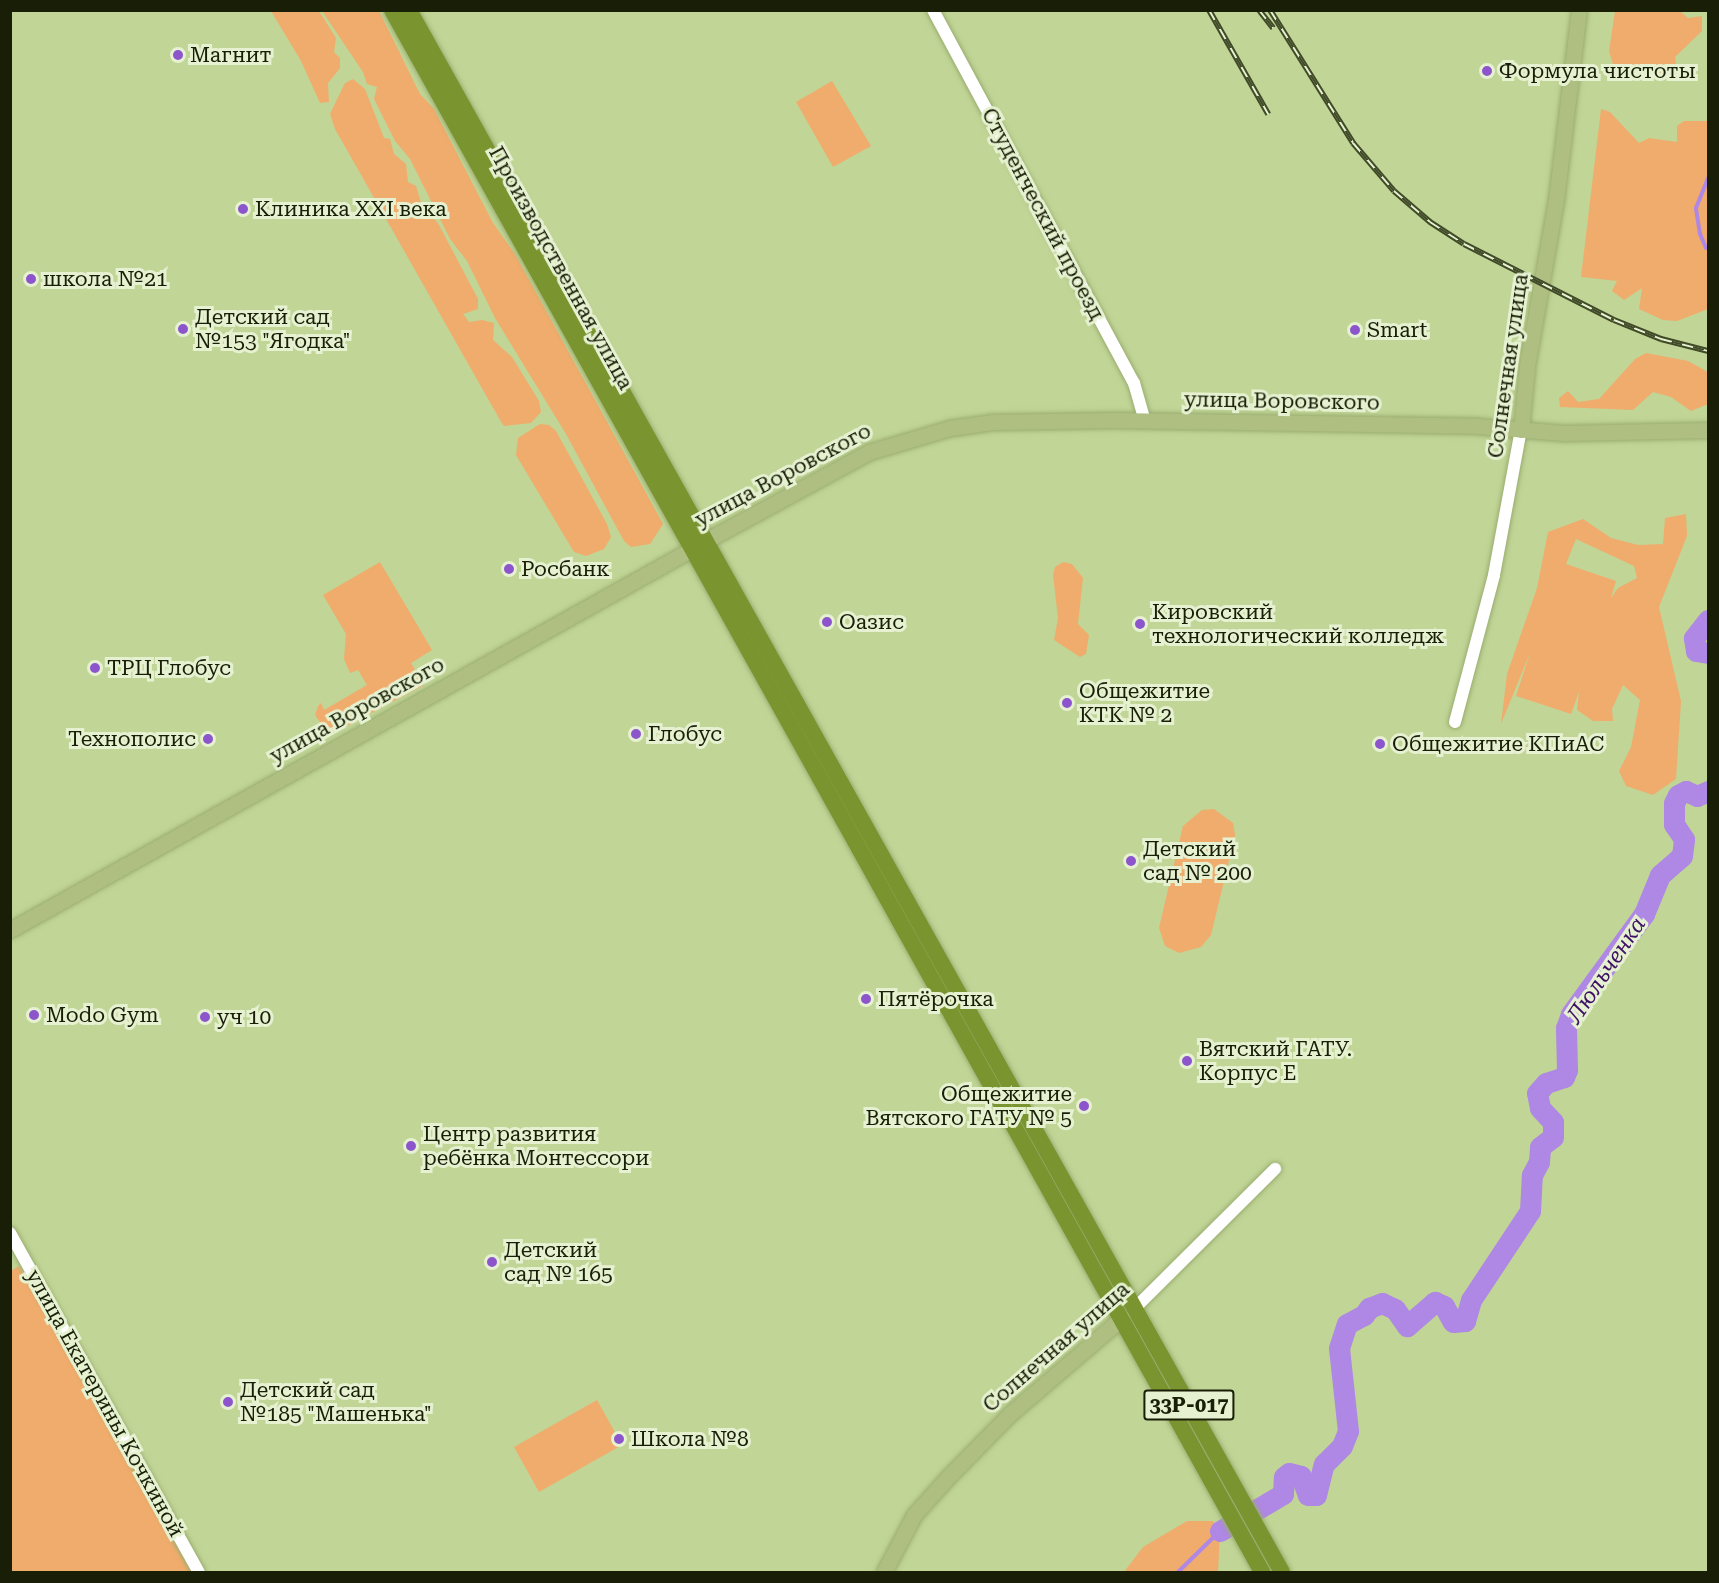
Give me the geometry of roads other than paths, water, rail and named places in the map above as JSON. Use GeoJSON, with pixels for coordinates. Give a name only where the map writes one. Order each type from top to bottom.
{"type":"FeatureCollection","features":[{"type":"Feature","properties":{"kind":"highway","name":"Производственная улица"},"geometry":{"type":"LineString","coordinates":[[392,10],[1048,1185],[1128,1313]]}},
{"type":"Feature","properties":{"kind":"highway","name":"Производственная улица"},"geometry":{"type":"LineString","coordinates":[[409,10],[707,540],[860,822],[1052,1163],[1128,1313]]}},
{"type":"Feature","properties":{"kind":"highway","name":"улица Воровского"},"geometry":{"type":"LineString","coordinates":[[692,549],[707,540]]}},
{"type":"Feature","properties":{"kind":"highway","name":"33Р-017"},"geometry":{"type":"LineString","coordinates":[[1128,1313],[1236,1506],[1258,1528],[1282,1572]]}},
{"type":"Feature","properties":{"kind":"highway","name":"33Р-017"},"geometry":{"type":"LineString","coordinates":[[1236,1506],[1243,1537],[1262,1572]]}},
{"type":"Feature","properties":{"kind":"main road","name":"Солнечная улица"},"geometry":{"type":"LineString","coordinates":[[1521,430],[1527,366],[1556,200],[1579,10]]}},
{"type":"Feature","properties":{"kind":"main road","name":"улица Воровского"},"geometry":{"type":"LineString","coordinates":[[707,540],[839,467],[904,439],[992,422],[1145,421],[1521,430],[1708,430]]}},
{"type":"Feature","properties":{"kind":"main road","name":"улица Воровского"},"geometry":{"type":"LineString","coordinates":[[10,930],[692,549]]}},
{"type":"Feature","properties":{"kind":"main road","name":"Солнечная улица"},"geometry":{"type":"LineString","coordinates":[[884,1572],[914,1515],[949,1476],[1011,1413],[1128,1313]]}},
{"type":"Feature","properties":{"kind":"street","name":"Студенческий проезд"},"geometry":{"type":"LineString","coordinates":[[933,10],[1134,383],[1145,421]]}},
{"type":"Feature","properties":{"kind":"street","name":"Солнечная улица"},"geometry":{"type":"LineString","coordinates":[[1455,722],[1494,575],[1521,430]]}},
{"type":"Feature","properties":{"kind":"street","name":"Солнечная улица"},"geometry":{"type":"LineString","coordinates":[[1128,1313],[1275,1169]]}},
{"type":"Feature","properties":{"kind":"street","name":"улица Екатерины Кочкиной"},"geometry":{"type":"LineString","coordinates":[[10,1233],[200,1572]]}},
{"type":"Feature","properties":{"kind":"waterway"},"geometry":{"type":"LineString","coordinates":[[1706,248],[1700,234],[1696,208],[1708,178]]}},
{"type":"Feature","properties":{"kind":"waterway","name":"Люльченка"},"geometry":{"type":"LineString","coordinates":[[1708,620],[1694,638],[1696,651],[1708,653]]}},
{"type":"Feature","properties":{"kind":"waterway","name":"Люльченка"},"geometry":{"type":"LineString","coordinates":[[1220,1531],[1283,1494],[1284,1477],[1289,1473],[1301,1476],[1308,1495],[1316,1495],[1324,1464],[1342,1446],[1348,1431],[1339,1348],[1347,1324],[1364,1315],[1369,1308],[1382,1303],[1395,1309],[1407,1326],[1435,1302],[1444,1306],[1453,1322],[1465,1321],[1471,1300],[1530,1211],[1532,1175],[1539,1162],[1540,1147],[1553,1137],[1553,1122],[1540,1108],[1537,1093],[1546,1083],[1564,1077],[1567,1070],[1566,1028],[1571,1014],[1644,914],[1660,875],[1682,856],[1684,839],[1674,824],[1674,803],[1678,795],[1686,791],[1697,796],[1708,791]]}},
{"type":"Feature","properties":{"kind":"waterway"},"geometry":{"type":"LineString","coordinates":[[1178,1572],[1220,1531]]}},
{"type":"Feature","properties":{"kind":"railway"},"geometry":{"type":"LineString","coordinates":[[1209,10],[1268,114]]}},
{"type":"Feature","properties":{"kind":"railway"},"geometry":{"type":"LineString","coordinates":[[1259,10],[1273,28]]}},
{"type":"Feature","properties":{"kind":"railway"},"geometry":{"type":"LineString","coordinates":[[1270,10],[1353,143],[1394,191],[1430,222],[1464,244],[1614,320],[1661,339],[1708,351]]}},
{"type":"Feature","properties":{"kind":"place","name":"Магнит"},"geometry":{"type":"Point","coordinates":[178,55]}},
{"type":"Feature","properties":{"kind":"place","name":"Формула чистоты"},"geometry":{"type":"Point","coordinates":[1487,71]}},
{"type":"Feature","properties":{"kind":"place","name":"Клиника XXI века"},"geometry":{"type":"Point","coordinates":[243,209]}},
{"type":"Feature","properties":{"kind":"place","name":"школа №21"},"geometry":{"type":"Point","coordinates":[31,279]}},
{"type":"Feature","properties":{"kind":"place","name":"Детский сад №153 \"Ягодка\""},"geometry":{"type":"Point","coordinates":[183,329]}},
{"type":"Feature","properties":{"kind":"place","name":"Smart"},"geometry":{"type":"Point","coordinates":[1355,330]}},
{"type":"Feature","properties":{"kind":"place","name":"Росбанк"},"geometry":{"type":"Point","coordinates":[509,569]}},
{"type":"Feature","properties":{"kind":"place","name":"Оазис"},"geometry":{"type":"Point","coordinates":[827,622]}},
{"type":"Feature","properties":{"kind":"place","name":"Кировский технологический колледж"},"geometry":{"type":"Point","coordinates":[1140,624]}},
{"type":"Feature","properties":{"kind":"place","name":"ТРЦ Глобус"},"geometry":{"type":"Point","coordinates":[95,668]}},
{"type":"Feature","properties":{"kind":"place","name":"Общежитие КТК № 2"},"geometry":{"type":"Point","coordinates":[1067,703]}},
{"type":"Feature","properties":{"kind":"place","name":"Глобус"},"geometry":{"type":"Point","coordinates":[636,734]}},
{"type":"Feature","properties":{"kind":"place","name":"Технополис"},"geometry":{"type":"Point","coordinates":[208,739]}},
{"type":"Feature","properties":{"kind":"place","name":"Общежитие КПиАС"},"geometry":{"type":"Point","coordinates":[1380,744]}},
{"type":"Feature","properties":{"kind":"place","name":"Детский сад № 200"},"geometry":{"type":"Point","coordinates":[1131,861]}},
{"type":"Feature","properties":{"kind":"place","name":"Пятёрочка"},"geometry":{"type":"Point","coordinates":[866,999]}},
{"type":"Feature","properties":{"kind":"place","name":"Modo Gym"},"geometry":{"type":"Point","coordinates":[34,1015]}},
{"type":"Feature","properties":{"kind":"place","name":"уч 10"},"geometry":{"type":"Point","coordinates":[205,1017]}},
{"type":"Feature","properties":{"kind":"place","name":"Вятский ГАТУ. Корпус Е"},"geometry":{"type":"Point","coordinates":[1187,1061]}},
{"type":"Feature","properties":{"kind":"place","name":"Общежитие Вятского ГАТУ № 5"},"geometry":{"type":"Point","coordinates":[1084,1106]}},
{"type":"Feature","properties":{"kind":"place","name":"Центр развития ребёнка Монтессори"},"geometry":{"type":"Point","coordinates":[411,1146]}},
{"type":"Feature","properties":{"kind":"place","name":"Детский сад № 165"},"geometry":{"type":"Point","coordinates":[492,1262]}},
{"type":"Feature","properties":{"kind":"place","name":"Детский сад №185 \"Машенька\""},"geometry":{"type":"Point","coordinates":[228,1402]}},
{"type":"Feature","properties":{"kind":"place","name":"Школа №8"},"geometry":{"type":"Point","coordinates":[619,1439]}}]}
